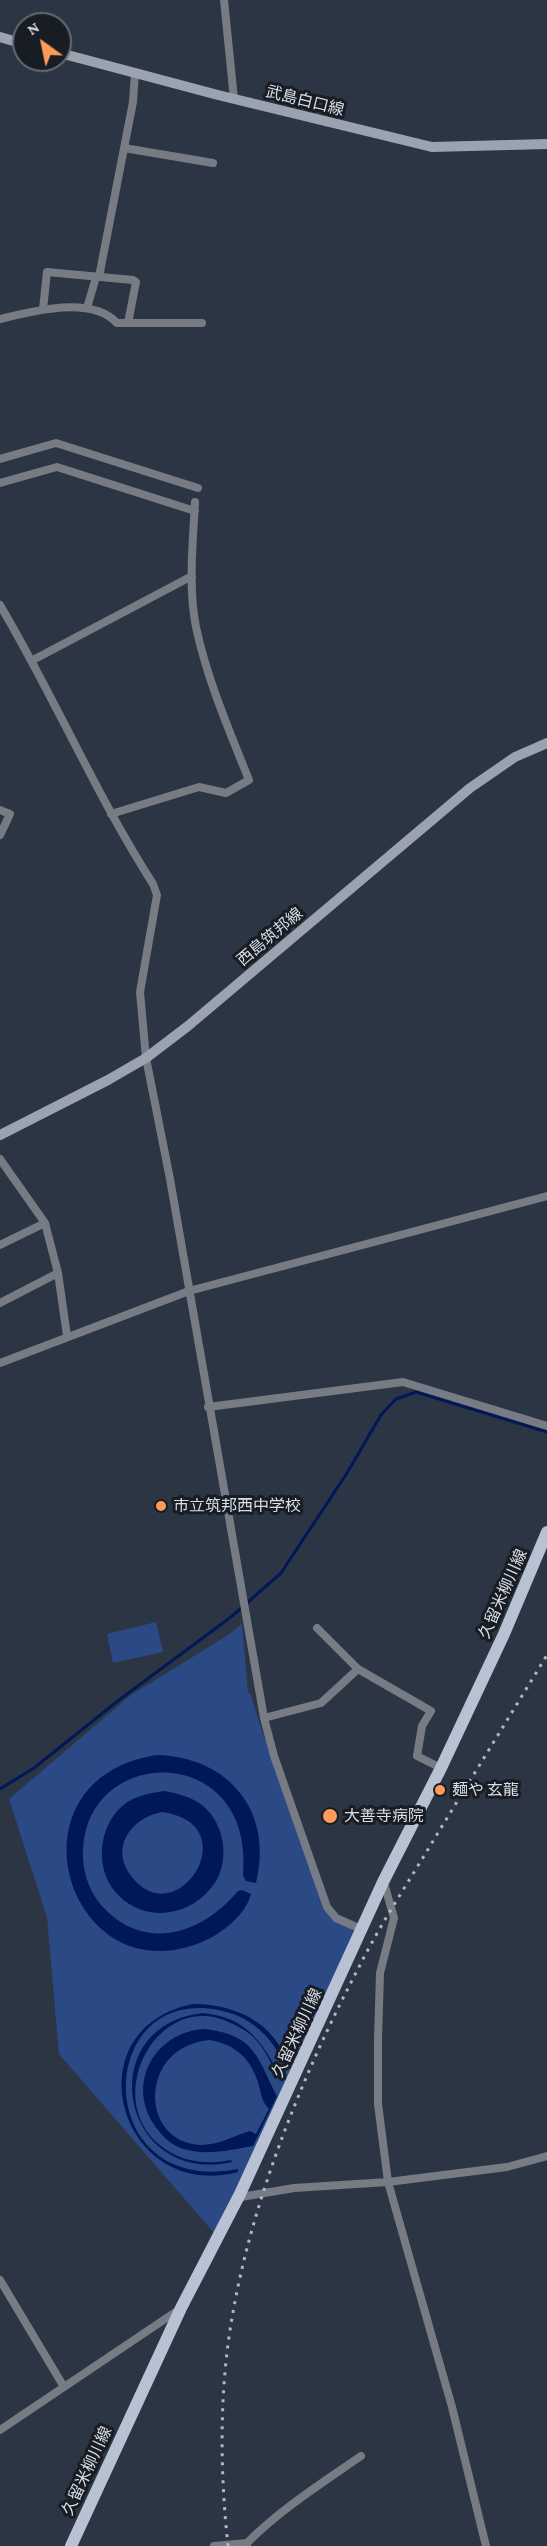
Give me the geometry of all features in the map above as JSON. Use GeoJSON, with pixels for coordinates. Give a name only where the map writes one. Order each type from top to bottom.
{"type":"FeatureCollection","features":[{"type":"Feature","properties":{"kind":"main road","name":"武島白口線"},"geometry":{"type":"LineString","coordinates":[[72,56],[234,99],[432,147],[547,144]]}},
{"type":"Feature","properties":{"kind":"main road","name":"西島筑邦線"},"geometry":{"type":"LineString","coordinates":[[0,1135],[146,1058],[197,1018],[470,788],[515,757],[547,744]]}},
{"type":"Feature","properties":{"kind":"main road","name":"久留米柳川線"},"geometry":{"type":"LineString","coordinates":[[71,2546],[181,2308],[240,2194],[363,1930],[383,1882],[441,1768],[513,1613],[547,1532]]}},
{"type":"Feature","properties":{"kind":"street"},"geometry":{"type":"LineString","coordinates":[[224,0],[234,99]]}},
{"type":"Feature","properties":{"kind":"street"},"geometry":{"type":"LineString","coordinates":[[87,308],[97,277],[124,148],[133,102],[135,72]]}},
{"type":"Feature","properties":{"kind":"street"},"geometry":{"type":"LineString","coordinates":[[124,148],[213,163]]}},
{"type":"Feature","properties":{"kind":"street"},"geometry":{"type":"LineString","coordinates":[[44,309],[47,272],[136,282],[129,323]]}},
{"type":"Feature","properties":{"kind":"street"},"geometry":{"type":"LineString","coordinates":[[0,319],[44,309],[87,308],[110,314],[117,323],[202,323]]}},
{"type":"Feature","properties":{"kind":"street"},"geometry":{"type":"LineString","coordinates":[[0,459],[56,443],[198,488]]}},
{"type":"Feature","properties":{"kind":"street"},"geometry":{"type":"LineString","coordinates":[[0,483],[57,467],[195,511]]}},
{"type":"Feature","properties":{"kind":"street"},"geometry":{"type":"LineString","coordinates":[[111,814],[199,787],[226,793],[249,780],[221,710],[195,626],[192,576],[195,502]]}},
{"type":"Feature","properties":{"kind":"street"},"geometry":{"type":"LineString","coordinates":[[33,660],[192,576]]}},
{"type":"Feature","properties":{"kind":"street"},"geometry":{"type":"LineString","coordinates":[[0,605],[33,660],[111,814],[153,884],[157,895],[140,992],[146,1058],[264,1718],[274,1756],[327,1907],[336,1918],[363,1930]]}},
{"type":"Feature","properties":{"kind":"street"},"geometry":{"type":"LineString","coordinates":[[0,810],[10,814],[0,835]]}},
{"type":"Feature","properties":{"kind":"street"},"geometry":{"type":"LineString","coordinates":[[0,1159],[45,1223],[58,1273],[67,1336]]}},
{"type":"Feature","properties":{"kind":"street"},"geometry":{"type":"LineString","coordinates":[[0,1363],[189,1291],[547,1196]]}},
{"type":"Feature","properties":{"kind":"street"},"geometry":{"type":"LineString","coordinates":[[0,1245],[45,1223]]}},
{"type":"Feature","properties":{"kind":"street"},"geometry":{"type":"LineString","coordinates":[[0,1303],[58,1273]]}},
{"type":"Feature","properties":{"kind":"street"},"geometry":{"type":"LineString","coordinates":[[208,1407],[403,1382],[547,1426]]}},
{"type":"Feature","properties":{"kind":"street"},"geometry":{"type":"LineString","coordinates":[[316,1628],[358,1669],[431,1711],[422,1726],[417,1756],[441,1768]]}},
{"type":"Feature","properties":{"kind":"street"},"geometry":{"type":"LineString","coordinates":[[264,1718],[321,1703],[358,1669]]}},
{"type":"Feature","properties":{"kind":"street"},"geometry":{"type":"LineString","coordinates":[[383,1882],[394,1918],[380,1973],[378,2104],[388,2182],[452,2407],[486,2546]]}},
{"type":"Feature","properties":{"kind":"street"},"geometry":{"type":"LineString","coordinates":[[240,2194],[242,2197],[294,2188],[388,2182],[507,2167],[547,2157]]}},
{"type":"Feature","properties":{"kind":"street"},"geometry":{"type":"LineString","coordinates":[[0,2280],[64,2387]]}},
{"type":"Feature","properties":{"kind":"street"},"geometry":{"type":"LineString","coordinates":[[0,2430],[181,2308]]}},
{"type":"Feature","properties":{"kind":"street"},"geometry":{"type":"LineString","coordinates":[[214,2546],[247,2545],[297,2501],[361,2456]]}},
{"type":"Feature","properties":{"kind":"shaded area"},"geometry":{"type":"Polygon","coordinates":[[[156,1622],[163,1652],[113,1663],[107,1634],[156,1622]]]}},
{"type":"Feature","properties":{"kind":"shaded area"},"geometry":{"type":"Polygon","coordinates":[[[242,1624],[248,1692],[251,1695],[261,1728],[334,1920],[346,1924],[355,1933],[215,2234],[59,2054],[47,1917],[9,1799],[131,1695],[242,1624]]]}},
{"type":"Feature","properties":{"kind":"shaded area"},"geometry":{"type":"Polygon","coordinates":[[[157,1755],[183,1758],[205,1766],[225,1778],[240,1793],[252,1812],[258,1833],[260,1857],[256,1883],[246,1881],[243,1876],[240,1832],[224,1800],[199,1781],[169,1773],[139,1776],[112,1790],[92,1815],[83,1857],[85,1872],[93,1893],[101,1905],[118,1920],[135,1929],[153,1933],[172,1932],[190,1927],[207,1918],[238,1891],[242,1890],[251,1894],[239,1916],[219,1933],[204,1941],[157,1951],[118,1940],[88,1914],[71,1879],[67,1840],[79,1802],[108,1772],[157,1755]]]}},
{"type":"Feature","properties":{"kind":"shaded area"},"geometry":{"type":"Polygon","coordinates":[[[165,1791],[194,1800],[211,1814],[221,1834],[223,1857],[217,1879],[201,1898],[176,1911],[149,1912],[136,1908],[113,1889],[103,1867],[103,1843],[110,1821],[126,1803],[135,1798],[165,1791]],[[162,1812],[141,1821],[127,1836],[123,1845],[125,1866],[132,1877],[150,1891],[168,1893],[184,1885],[196,1871],[203,1853],[200,1835],[188,1821],[162,1812]]]}},
{"type":"Feature","properties":{"kind":"shaded area"},"geometry":{"type":"Polygon","coordinates":[[[193,2004],[224,2007],[251,2018],[273,2037],[282,2049],[288,2064],[285,2065],[273,2045],[259,2029],[240,2017],[218,2010],[177,2011],[148,2029],[131,2057],[126,2091],[134,2125],[155,2153],[190,2170],[238,2169],[238,2172],[197,2175],[164,2162],[139,2139],[125,2109],[122,2076],[132,2045],[155,2020],[193,2004]]]}},
{"type":"Feature","properties":{"kind":"shaded area"},"geometry":{"type":"Polygon","coordinates":[[[203,2013],[218,2015],[242,2026],[260,2043],[281,2078],[278,2079],[259,2043],[250,2034],[233,2024],[206,2016],[182,2020],[162,2033],[146,2052],[137,2076],[136,2101],[143,2125],[161,2146],[185,2159],[203,2162],[231,2160],[232,2162],[194,2163],[164,2151],[144,2129],[134,2101],[133,2072],[145,2045],[167,2024],[203,2013]]]}},
{"type":"Feature","properties":{"kind":"shaded area"},"geometry":{"type":"Polygon","coordinates":[[[204,2029],[234,2036],[252,2049],[258,2058],[277,2096],[253,2146],[218,2152],[193,2151],[170,2142],[153,2123],[146,2107],[143,2091],[145,2076],[151,2061],[160,2049],[172,2039],[187,2032],[204,2029]],[[210,2040],[186,2046],[170,2059],[159,2075],[155,2094],[158,2112],[166,2129],[181,2140],[208,2145],[250,2131],[256,2134],[269,2109],[263,2100],[255,2074],[246,2059],[235,2049],[210,2040]]]}},
{"type":"Feature","properties":{"kind":"waterway"},"geometry":{"type":"LineString","coordinates":[[0,1789],[34,1768],[119,1700],[231,1617],[281,1573],[347,1473],[381,1415],[396,1399],[416,1392],[547,1432]]}},
{"type":"Feature","properties":{"kind":"railway"},"geometry":{"type":"LineString","coordinates":[[228,2546],[222,2461],[223,2403],[228,2346],[241,2273],[252,2228],[282,2138],[318,2050],[367,1951],[547,1655]]}},
{"type":"Feature","properties":{"kind":"place","name":"市立筑邦西中学校"},"geometry":{"type":"Point","coordinates":[161,1506]}},
{"type":"Feature","properties":{"kind":"place","name":"麺や 玄龍"},"geometry":{"type":"Point","coordinates":[440,1790]}},
{"type":"Feature","properties":{"kind":"place","name":"大善寺病院"},"geometry":{"type":"Point","coordinates":[330,1816]}}]}
